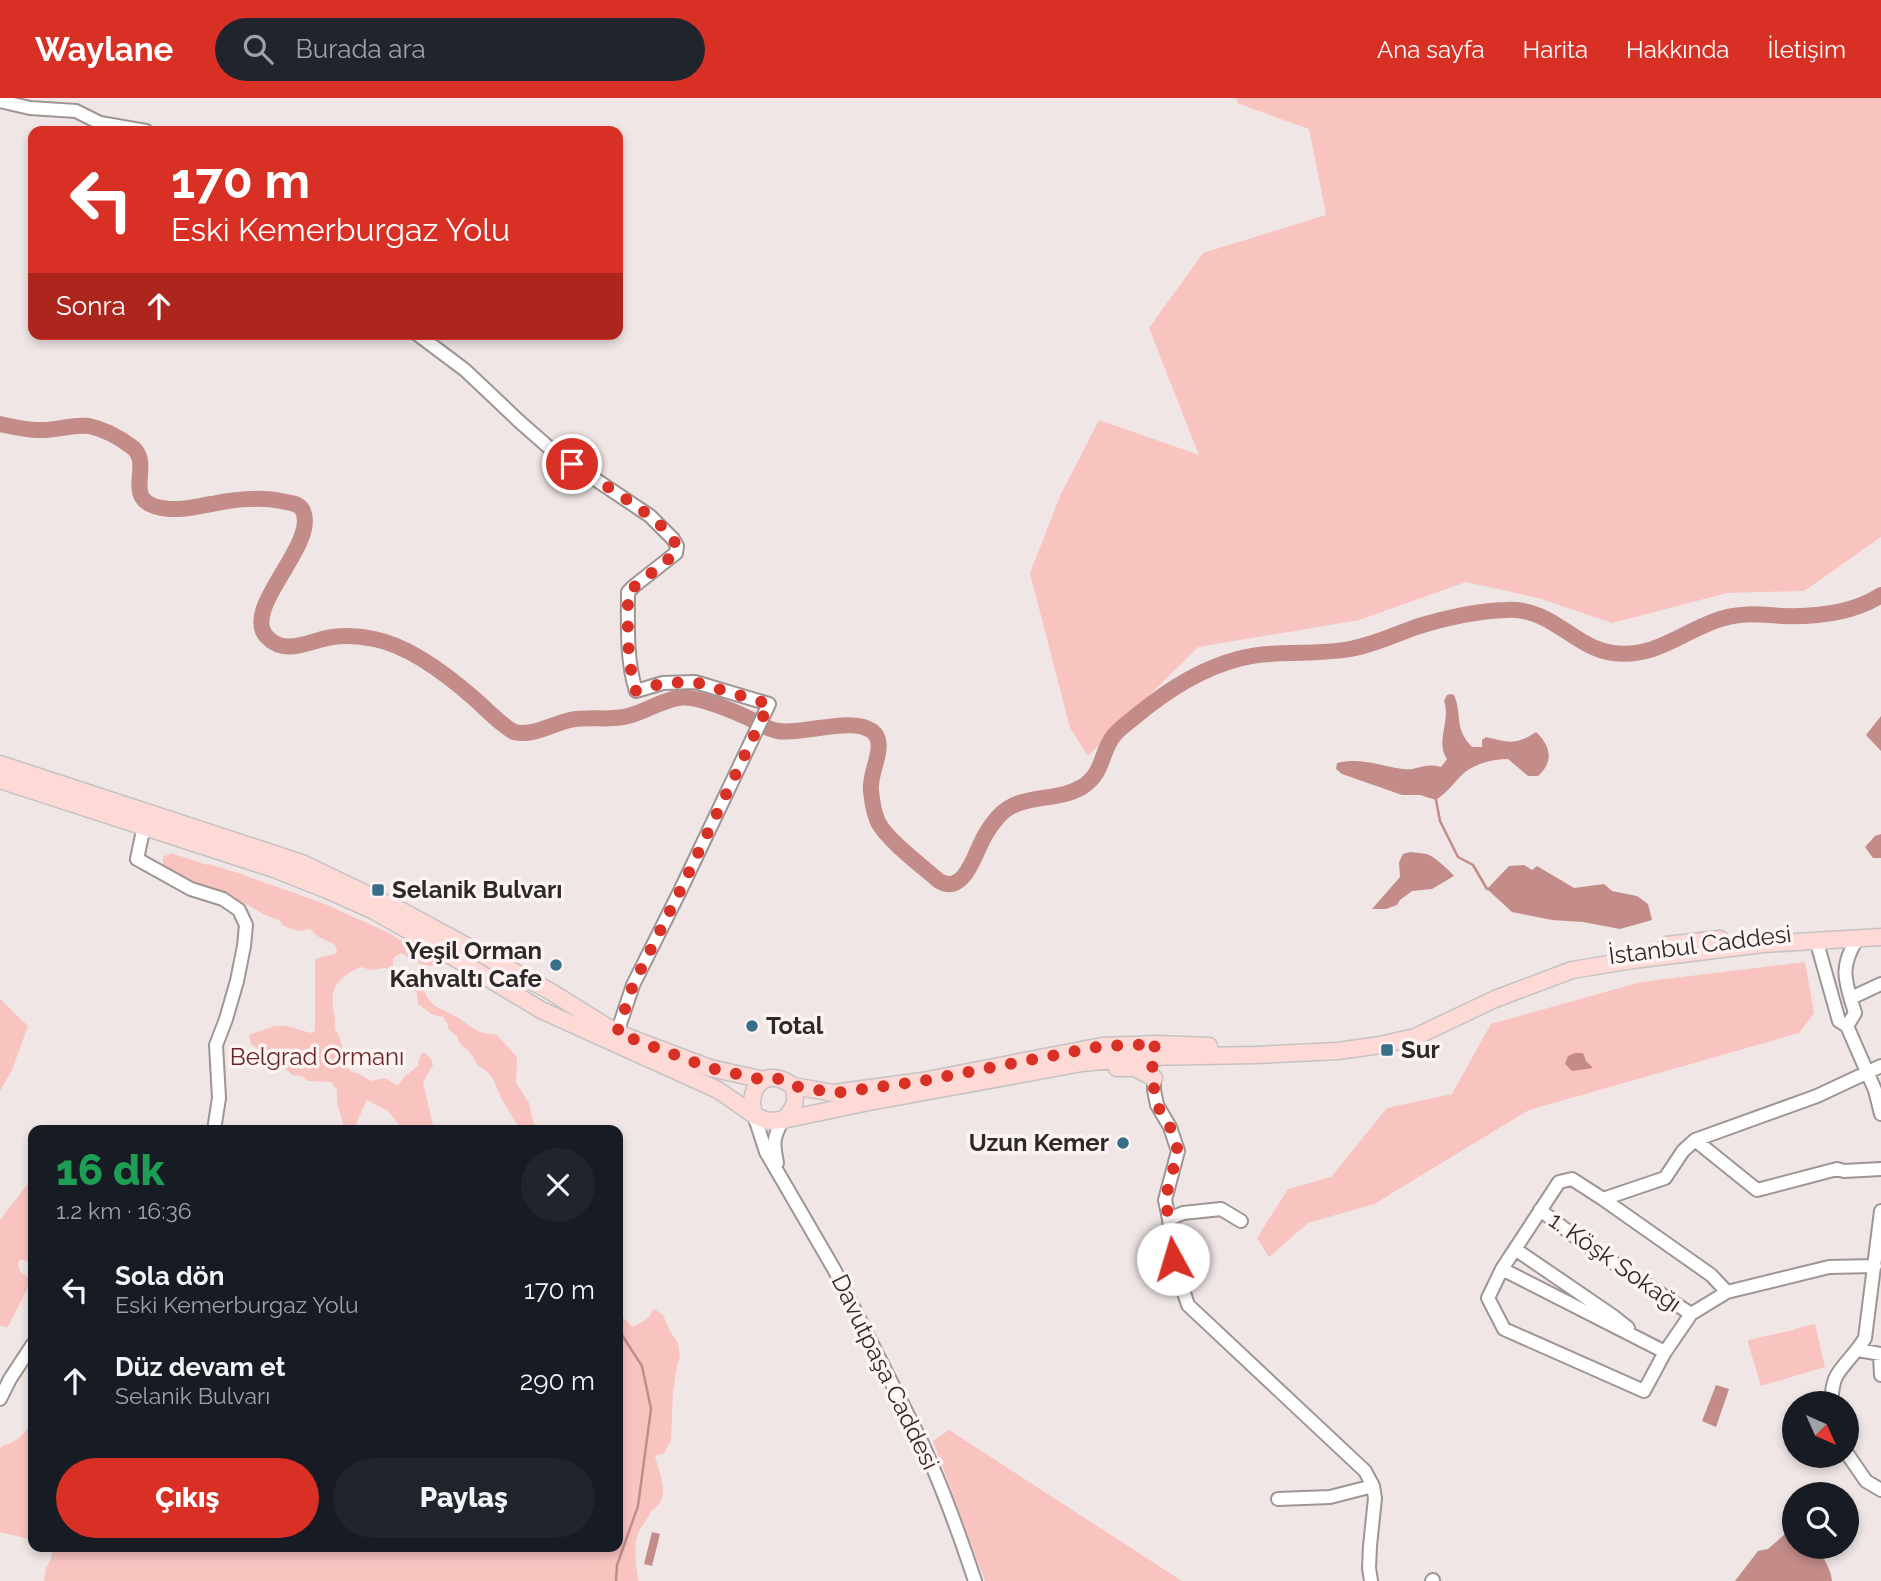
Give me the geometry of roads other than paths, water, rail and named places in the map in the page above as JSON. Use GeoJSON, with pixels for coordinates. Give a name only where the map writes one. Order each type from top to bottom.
{"type":"FeatureCollection","features":[{"type":"Feature","properties":{"kind":"main road"},"geometry":{"type":"LineString","coordinates":[[0,764],[302,863],[404,912],[548,989],[617,1033],[710,1068],[764,1080],[776,1078],[793,1086],[835,1093],[922,1081],[1102,1046],[1158,1052]]}},
{"type":"Feature","properties":{"kind":"main road"},"geometry":{"type":"LineString","coordinates":[[0,780],[274,869],[372,910],[541,1010],[718,1090],[767,1121],[1082,1063],[1158,1052]]}},
{"type":"Feature","properties":{"kind":"main road","name":"İstanbul Caddesi"},"geometry":{"type":"LineString","coordinates":[[1819,937],[1881,929]]}},
{"type":"Feature","properties":{"kind":"main road","name":"İstanbul Caddesi"},"geometry":{"type":"LineString","coordinates":[[1158,1052],[1256,1055],[1338,1051],[1380,1045],[1415,1037],[1513,992],[1584,964],[1693,941],[1881,937]]}},
{"type":"Feature","properties":{"kind":"main road"},"geometry":{"type":"LineString","coordinates":[[1082,1063],[1135,1068],[1154,1078],[1158,1052]]}},
{"type":"Feature","properties":{"kind":"main road"},"geometry":{"type":"LineString","coordinates":[[754,1115],[751,1098],[757,1086],[764,1080]]}},
{"type":"Feature","properties":{"kind":"main road"},"geometry":{"type":"LineString","coordinates":[[783,1120],[790,1114],[795,1100],[793,1086]]}},
{"type":"Feature","properties":{"kind":"street"},"geometry":{"type":"LineString","coordinates":[[0,101],[30,108],[76,111],[100,123],[117,126]]}},
{"type":"Feature","properties":{"kind":"street"},"geometry":{"type":"LineString","coordinates":[[425,340],[465,370],[553,450],[650,516],[673,539],[677,546],[676,553],[628,592],[628,640],[631,675],[636,691],[663,683],[695,682],[769,704],[633,985],[617,1033]]}},
{"type":"Feature","properties":{"kind":"street"},"geometry":{"type":"LineString","coordinates":[[144,826],[137,859],[191,889],[223,899],[239,910],[246,925],[237,981],[216,1045],[219,1098],[215,1125]]}},
{"type":"Feature","properties":{"kind":"street"},"geometry":{"type":"LineString","coordinates":[[1819,937],[1819,950],[1839,1021],[1847,1026],[1875,1090],[1881,1114]]}},
{"type":"Feature","properties":{"kind":"street"},"geometry":{"type":"LineString","coordinates":[[1847,1026],[1855,1013],[1845,978],[1846,962],[1857,939]]}},
{"type":"Feature","properties":{"kind":"street"},"geometry":{"type":"LineString","coordinates":[[1851,998],[1881,985]]}},
{"type":"Feature","properties":{"kind":"street"},"geometry":{"type":"LineString","coordinates":[[1603,1199],[1665,1178],[1683,1151],[1695,1140],[1817,1096],[1881,1066]]}},
{"type":"Feature","properties":{"kind":"street"},"geometry":{"type":"LineString","coordinates":[[1154,1078],[1157,1105],[1170,1127],[1178,1151],[1165,1200],[1173,1259],[1188,1306],[1365,1471],[1375,1497],[1370,1546],[1371,1581]]}},
{"type":"Feature","properties":{"kind":"street","name":"Davutpaşa Caddesi"},"geometry":{"type":"LineString","coordinates":[[754,1115],[766,1152],[834,1269],[920,1438],[975,1581]]}},
{"type":"Feature","properties":{"kind":"street"},"geometry":{"type":"LineString","coordinates":[[778,1170],[773,1146],[774,1135],[783,1120]]}},
{"type":"Feature","properties":{"kind":"street"},"geometry":{"type":"LineString","coordinates":[[1695,1140],[1757,1190],[1837,1169],[1881,1169]]}},
{"type":"Feature","properties":{"kind":"street"},"geometry":{"type":"LineString","coordinates":[[1727,1292],[1711,1275],[1572,1179],[1559,1182],[1502,1269],[1488,1298],[1504,1329],[1644,1391],[1665,1352],[1691,1314],[1727,1292],[1829,1267],[1875,1266]]}},
{"type":"Feature","properties":{"kind":"street"},"geometry":{"type":"LineString","coordinates":[[1169,1219],[1183,1213],[1221,1209],[1241,1221]]}},
{"type":"Feature","properties":{"kind":"street","name":"1. Köşk Sokağı"},"geometry":{"type":"LineString","coordinates":[[1540,1210],[1582,1242],[1691,1314]]}},
{"type":"Feature","properties":{"kind":"street"},"geometry":{"type":"LineString","coordinates":[[1832,1391],[1836,1377],[1865,1338],[1881,1211]]}},
{"type":"Feature","properties":{"kind":"street"},"geometry":{"type":"LineString","coordinates":[[1515,1250],[1613,1316],[1639,1337]]}},
{"type":"Feature","properties":{"kind":"street"},"geometry":{"type":"LineString","coordinates":[[1502,1269],[1665,1352]]}},
{"type":"Feature","properties":{"kind":"street"},"geometry":{"type":"LineString","coordinates":[[1858,1350],[1880,1354],[1881,1375]]}},
{"type":"Feature","properties":{"kind":"street"},"geometry":{"type":"LineString","coordinates":[[0,1399],[28,1352]]}},
{"type":"Feature","properties":{"kind":"street"},"geometry":{"type":"LineString","coordinates":[[1857,1468],[1866,1481],[1881,1490]]}},
{"type":"Feature","properties":{"kind":"street"},"geometry":{"type":"LineString","coordinates":[[1278,1499],[1330,1497],[1373,1486]]}},
{"type":"Feature","properties":{"kind":"waterway"},"geometry":{"type":"LineString","coordinates":[[0,424],[37,430],[89,426],[112,434],[132,447],[138,455],[140,492],[144,500],[154,506],[180,509],[258,499],[298,505],[303,511],[305,525],[300,541],[263,610],[261,625],[267,637],[274,643],[290,647],[343,636],[364,637],[402,648],[442,673],[514,732],[535,731],[577,719],[621,717],[678,698],[721,706],[778,731],[840,725],[863,727],[872,731],[879,743],[871,784],[878,822],[906,853],[939,881],[948,884],[955,883],[967,872],[988,830],[1007,809],[1082,787],[1094,776],[1108,745],[1120,729],[1171,690],[1224,663],[1266,654],[1350,649],[1438,621],[1472,613],[1506,610],[1536,615],[1599,649],[1629,654],[1658,647],[1731,616],[1821,615],[1846,610],[1881,595]]}},
{"type":"Feature","properties":{"kind":"waterway"},"geometry":{"type":"LineString","coordinates":[[1436,800],[1440,821],[1458,857],[1473,865],[1487,889]]}},
{"type":"Feature","properties":{"kind":"waterway"},"geometry":{"type":"LineString","coordinates":[[623,1337],[642,1366],[651,1409],[638,1506],[623,1548]]}},
{"type":"Feature","properties":{"kind":"waterway"},"geometry":{"type":"LineString","coordinates":[[616,1581],[622,1552]]}},
{"type":"Feature","properties":{"kind":"place","name":"Selanik Bulvarı"},"geometry":{"type":"Point","coordinates":[378,890]}},
{"type":"Feature","properties":{"kind":"place","name":"Yeşil Orman Kahvaltı Cafe"},"geometry":{"type":"Point","coordinates":[556,965]}},
{"type":"Feature","properties":{"kind":"place","name":"Total"},"geometry":{"type":"Point","coordinates":[752,1026]}},
{"type":"Feature","properties":{"kind":"place","name":"Sur"},"geometry":{"type":"Point","coordinates":[1387,1050]}},
{"type":"Feature","properties":{"kind":"place","name":"Uzun Kemer"},"geometry":{"type":"Point","coordinates":[1123,1143]}},
{"type":"Feature","properties":{"kind":"park label","name":"Belgrad Ormanı"},"geometry":{"type":"Point","coordinates":[317,1057]}}]}
